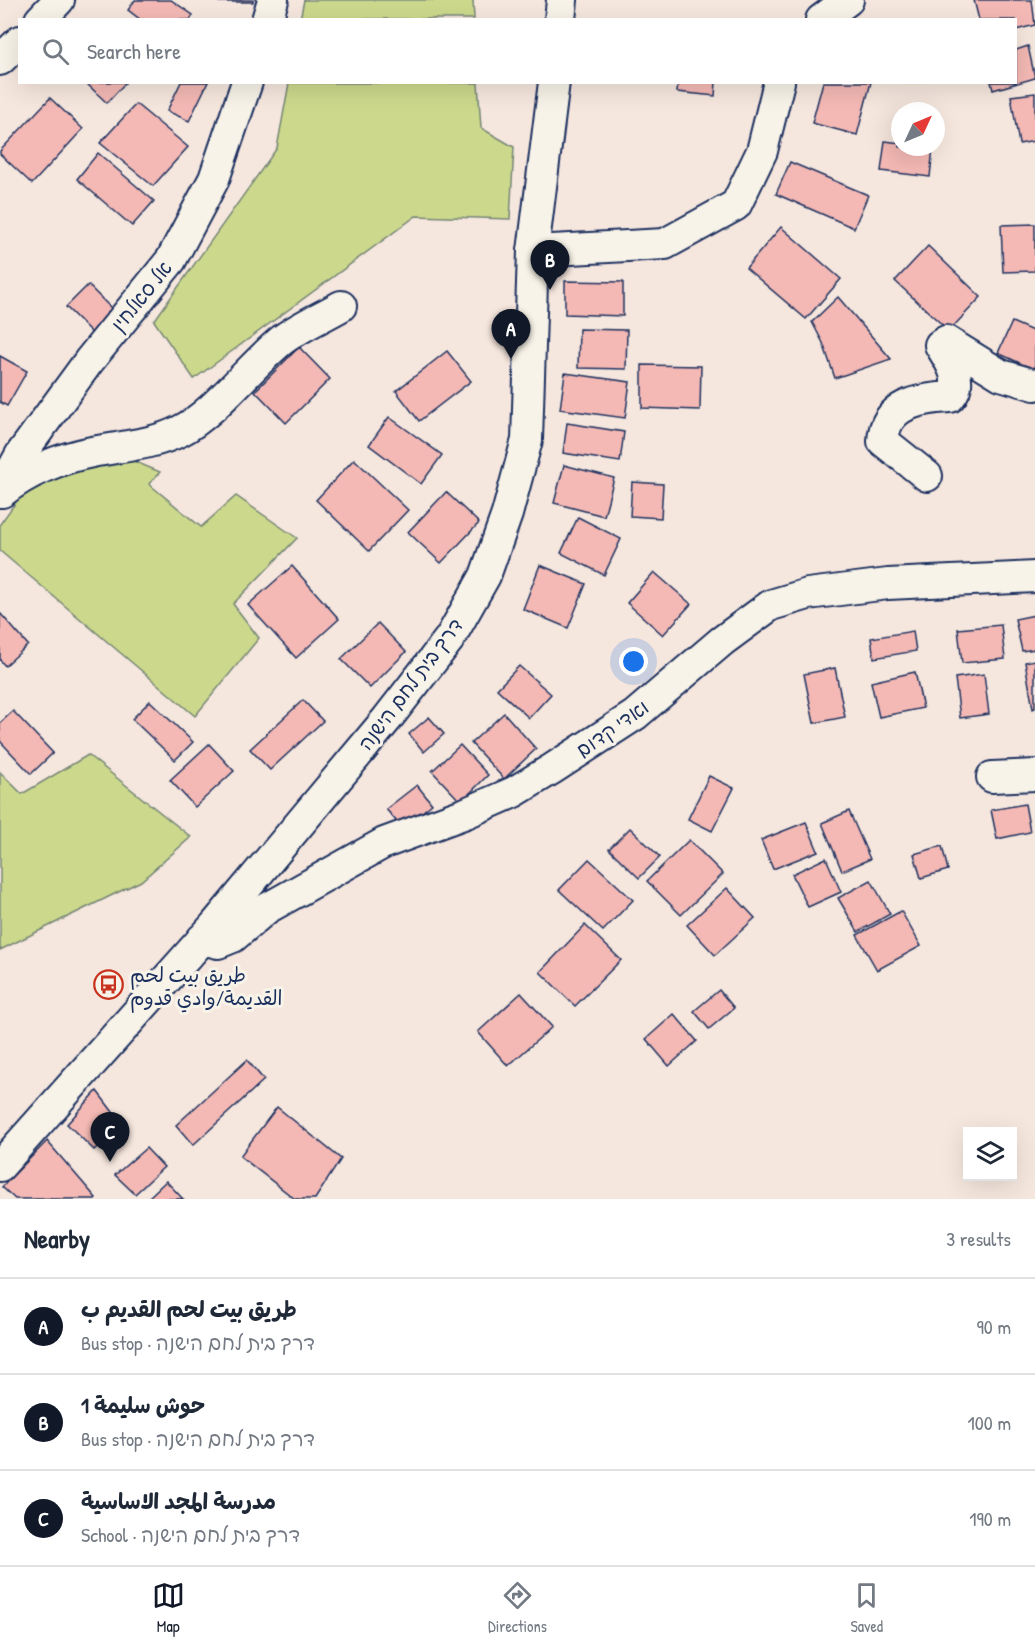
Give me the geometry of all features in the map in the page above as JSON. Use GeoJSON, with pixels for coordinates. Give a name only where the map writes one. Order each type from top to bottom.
{"type":"FeatureCollection","features":[{"type":"Feature","properties":{"kind":"street"},"geometry":{"type":"LineString","coordinates":[[42,18],[59,0]]}},
{"type":"Feature","properties":{"kind":"street"},"geometry":{"type":"LineString","coordinates":[[268,18],[273,0]]}},
{"type":"Feature","properties":{"kind":"street"},"geometry":{"type":"LineString","coordinates":[[824,18],[848,0]]}},
{"type":"Feature","properties":{"kind":"street"},"geometry":{"type":"LineString","coordinates":[[0,60],[18,42]]}},
{"type":"Feature","properties":{"kind":"street","name":"אל סאלחין"},"geometry":{"type":"LineString","coordinates":[[0,493],[21,454],[89,361],[171,260],[214,179],[246,84]]}},
{"type":"Feature","properties":{"kind":"street","name":"דרך בית לחם הישנה"},"geometry":{"type":"LineString","coordinates":[[0,1166],[202,939],[415,683],[450,638],[485,576],[507,514],[527,440],[532,251],[554,84]]}},
{"type":"Feature","properties":{"kind":"street"},"geometry":{"type":"LineString","coordinates":[[532,251],[665,244],[736,205],[762,151],[779,84]]}},
{"type":"Feature","properties":{"kind":"street"},"geometry":{"type":"LineString","coordinates":[[0,493],[19,478],[52,464],[90,452],[149,444],[182,430],[214,404],[284,339],[341,306]]}},
{"type":"Feature","properties":{"kind":"street"},"geometry":{"type":"LineString","coordinates":[[927,476],[883,441],[884,426],[891,414],[907,406],[924,398],[950,397],[956,391],[957,381],[952,363],[940,345],[946,341],[1001,375],[1035,385]]}},
{"type":"Feature","properties":{"kind":"street","name":"ואדי קדום"},"geometry":{"type":"LineString","coordinates":[[202,939],[218,943],[233,936],[266,909],[384,843],[466,813],[524,786],[635,715],[722,641],[771,605],[808,594],[888,584],[968,582],[1035,577]]}},
{"type":"Feature","properties":{"kind":"street"},"geometry":{"type":"LineString","coordinates":[[992,777],[1035,776]]}},
{"type":"Feature","properties":{"kind":"green space"},"geometry":{"type":"Polygon","coordinates":[[[304,0],[473,0],[474,18],[300,18],[304,0]]]}},
{"type":"Feature","properties":{"kind":"green space"},"geometry":{"type":"Polygon","coordinates":[[[289,84],[478,84],[481,128],[514,147],[510,219],[416,216],[194,379],[154,321],[277,148],[289,84]]]}},
{"type":"Feature","properties":{"kind":"green space"},"geometry":{"type":"Polygon","coordinates":[[[119,455],[160,472],[149,484],[201,527],[236,496],[297,538],[233,604],[259,638],[195,716],[0,551],[0,524],[24,491],[119,455]]]}},
{"type":"Feature","properties":{"kind":"green space"},"geometry":{"type":"Polygon","coordinates":[[[88,755],[191,837],[141,881],[0,950],[0,772],[22,794],[88,755]]]}},
{"type":"Feature","properties":{"kind":"building"},"geometry":{"type":"Polygon","coordinates":[[[135,0],[171,0],[193,15],[191,18],[138,18],[128,10],[135,0]]]}},
{"type":"Feature","properties":{"kind":"building"},"geometry":{"type":"Polygon","coordinates":[[[219,0],[253,0],[253,2],[219,2],[219,0]]]}},
{"type":"Feature","properties":{"kind":"building"},"geometry":{"type":"Polygon","coordinates":[[[974,0],[1032,0],[1035,25],[1017,30],[1017,18],[978,18],[974,0]]]}},
{"type":"Feature","properties":{"kind":"building"},"geometry":{"type":"Polygon","coordinates":[[[1028,46],[1035,78],[1017,83],[1017,50],[1028,46]]]}},
{"type":"Feature","properties":{"kind":"building"},"geometry":{"type":"Polygon","coordinates":[[[87,84],[124,84],[107,103],[87,84]]]}},
{"type":"Feature","properties":{"kind":"building"},"geometry":{"type":"Polygon","coordinates":[[[180,84],[207,84],[189,121],[167,111],[180,84]]]}},
{"type":"Feature","properties":{"kind":"building"},"geometry":{"type":"Polygon","coordinates":[[[678,84],[716,84],[715,96],[677,92],[678,84]]]}},
{"type":"Feature","properties":{"kind":"building"},"geometry":{"type":"Polygon","coordinates":[[[822,84],[870,84],[857,135],[812,123],[822,84]]]}},
{"type":"Feature","properties":{"kind":"building"},"geometry":{"type":"Polygon","coordinates":[[[992,84],[1014,84],[993,90],[992,84]]]}},
{"type":"Feature","properties":{"kind":"building"},"geometry":{"type":"Polygon","coordinates":[[[1035,93],[1035,141],[1019,144],[1011,96],[1035,93]]]}},
{"type":"Feature","properties":{"kind":"building"},"geometry":{"type":"Polygon","coordinates":[[[50,98],[83,129],[32,184],[0,154],[0,151],[50,98]]]}},
{"type":"Feature","properties":{"kind":"building"},"geometry":{"type":"Polygon","coordinates":[[[136,104],[188,147],[153,186],[100,143],[136,104]]]}},
{"type":"Feature","properties":{"kind":"building"},"geometry":{"type":"Polygon","coordinates":[[[885,141],[891,142],[891,156],[932,156],[930,177],[881,171],[885,141]]]}},
{"type":"Feature","properties":{"kind":"building"},"geometry":{"type":"Polygon","coordinates":[[[98,153],[154,201],[132,226],[77,179],[98,153]]]}},
{"type":"Feature","properties":{"kind":"building"},"geometry":{"type":"Polygon","coordinates":[[[790,162],[868,195],[854,228],[776,194],[790,162]]]}},
{"type":"Feature","properties":{"kind":"building"},"geometry":{"type":"Polygon","coordinates":[[[1035,224],[1035,271],[1003,272],[1001,225],[1035,224]]]}},
{"type":"Feature","properties":{"kind":"building"},"geometry":{"type":"Polygon","coordinates":[[[781,227],[841,279],[806,319],[746,268],[781,227]]]}},
{"type":"Feature","properties":{"kind":"building"},"geometry":{"type":"Polygon","coordinates":[[[928,246],[981,297],[949,331],[895,281],[928,246]]]}},
{"type":"Feature","properties":{"kind":"building"},"geometry":{"type":"Polygon","coordinates":[[[565,281],[623,282],[623,316],[565,314],[565,281]]]}},
{"type":"Feature","properties":{"kind":"building"},"geometry":{"type":"Polygon","coordinates":[[[88,285],[114,311],[92,333],[66,307],[88,285]]]}},
{"type":"Feature","properties":{"kind":"building"},"geometry":{"type":"Polygon","coordinates":[[[838,297],[891,359],[835,378],[823,343],[812,322],[838,297]]]}},
{"type":"Feature","properties":{"kind":"building"},"geometry":{"type":"Polygon","coordinates":[[[1012,322],[1035,332],[1035,370],[998,353],[1012,322]]]}},
{"type":"Feature","properties":{"kind":"building"},"geometry":{"type":"Polygon","coordinates":[[[579,329],[627,330],[626,369],[578,368],[579,329]]]}},
{"type":"Feature","properties":{"kind":"building"},"geometry":{"type":"Polygon","coordinates":[[[299,347],[330,379],[286,423],[255,391],[299,347]]]}},
{"type":"Feature","properties":{"kind":"building"},"geometry":{"type":"Polygon","coordinates":[[[447,351],[471,381],[419,421],[396,391],[447,351]]]}},
{"type":"Feature","properties":{"kind":"building"},"geometry":{"type":"Polygon","coordinates":[[[0,356],[27,371],[7,406],[0,402],[0,356]]]}},
{"type":"Feature","properties":{"kind":"building"},"geometry":{"type":"Polygon","coordinates":[[[642,365],[701,366],[700,410],[642,408],[642,365]]]}},
{"type":"Feature","properties":{"kind":"building"},"geometry":{"type":"Polygon","coordinates":[[[565,373],[630,382],[625,418],[560,409],[565,373]]]}},
{"type":"Feature","properties":{"kind":"building"},"geometry":{"type":"Polygon","coordinates":[[[389,417],[442,455],[421,484],[369,445],[389,417]]]}},
{"type":"Feature","properties":{"kind":"building"},"geometry":{"type":"Polygon","coordinates":[[[567,423],[624,432],[620,462],[563,453],[567,423]]]}},
{"type":"Feature","properties":{"kind":"building"},"geometry":{"type":"Polygon","coordinates":[[[354,459],[408,510],[369,551],[316,500],[354,459]]]}},
{"type":"Feature","properties":{"kind":"building"},"geometry":{"type":"Polygon","coordinates":[[[564,465],[614,478],[604,516],[554,503],[564,465]]]}},
{"type":"Feature","properties":{"kind":"building"},"geometry":{"type":"Polygon","coordinates":[[[632,482],[663,484],[661,518],[630,516],[632,482]]]}},
{"type":"Feature","properties":{"kind":"building"},"geometry":{"type":"Polygon","coordinates":[[[446,492],[479,523],[441,563],[408,532],[446,492]]]}},
{"type":"Feature","properties":{"kind":"building"},"geometry":{"type":"Polygon","coordinates":[[[578,517],[621,539],[604,575],[561,553],[578,517]]]}},
{"type":"Feature","properties":{"kind":"building"},"geometry":{"type":"Polygon","coordinates":[[[540,565],[586,584],[568,628],[523,609],[540,565]]]}},
{"type":"Feature","properties":{"kind":"building"},"geometry":{"type":"Polygon","coordinates":[[[292,566],[339,619],[296,658],[248,605],[292,566]]]}},
{"type":"Feature","properties":{"kind":"building"},"geometry":{"type":"Polygon","coordinates":[[[654,572],[691,604],[663,635],[627,603],[654,572]]]}},
{"type":"Feature","properties":{"kind":"building"},"geometry":{"type":"Polygon","coordinates":[[[0,613],[28,645],[5,666],[0,660],[0,613]]]}},
{"type":"Feature","properties":{"kind":"building"},"geometry":{"type":"Polygon","coordinates":[[[1035,615],[1035,649],[1022,651],[1015,619],[1035,615]]]}},
{"type":"Feature","properties":{"kind":"building"},"geometry":{"type":"Polygon","coordinates":[[[378,623],[406,652],[370,688],[341,659],[378,623]]]}},
{"type":"Feature","properties":{"kind":"building"},"geometry":{"type":"Polygon","coordinates":[[[1001,625],[1005,659],[962,663],[958,629],[1001,625]]]}},
{"type":"Feature","properties":{"kind":"building"},"geometry":{"type":"Polygon","coordinates":[[[913,631],[916,651],[874,658],[871,638],[913,631]]]}},
{"type":"Feature","properties":{"kind":"building"},"geometry":{"type":"Polygon","coordinates":[[[1035,660],[1035,708],[1033,709],[1025,662],[1035,660]]]}},
{"type":"Feature","properties":{"kind":"building"},"geometry":{"type":"Polygon","coordinates":[[[519,666],[551,694],[529,718],[497,689],[519,666]]]}},
{"type":"Feature","properties":{"kind":"building"},"geometry":{"type":"Polygon","coordinates":[[[835,668],[845,717],[814,723],[804,674],[835,668]]]}},
{"type":"Feature","properties":{"kind":"building"},"geometry":{"type":"Polygon","coordinates":[[[915,672],[923,708],[879,717],[871,682],[915,672]]]}},
{"type":"Feature","properties":{"kind":"building"},"geometry":{"type":"Polygon","coordinates":[[[984,674],[989,714],[960,718],[955,678],[984,674]]]}},
{"type":"Feature","properties":{"kind":"building"},"geometry":{"type":"Polygon","coordinates":[[[303,700],[323,721],[270,770],[250,749],[303,700]]]}},
{"type":"Feature","properties":{"kind":"building"},"geometry":{"type":"Polygon","coordinates":[[[150,701],[193,742],[175,760],[132,719],[150,701]]]}},
{"type":"Feature","properties":{"kind":"building"},"geometry":{"type":"Polygon","coordinates":[[[13,711],[53,753],[31,774],[0,741],[0,723],[13,711]]]}},
{"type":"Feature","properties":{"kind":"building"},"geometry":{"type":"Polygon","coordinates":[[[504,713],[536,749],[504,779],[471,743],[504,713]]]}},
{"type":"Feature","properties":{"kind":"building"},"geometry":{"type":"Polygon","coordinates":[[[429,717],[444,734],[424,752],[409,734],[429,717]]]}},
{"type":"Feature","properties":{"kind":"building"},"geometry":{"type":"Polygon","coordinates":[[[209,744],[234,771],[195,807],[170,780],[209,744]]]}},
{"type":"Feature","properties":{"kind":"building"},"geometry":{"type":"Polygon","coordinates":[[[460,745],[488,775],[461,802],[432,771],[460,745]]]}},
{"type":"Feature","properties":{"kind":"building"},"geometry":{"type":"Polygon","coordinates":[[[709,776],[734,788],[712,831],[688,819],[709,776]]]}},
{"type":"Feature","properties":{"kind":"building"},"geometry":{"type":"Polygon","coordinates":[[[417,785],[432,804],[402,828],[386,809],[417,785]]]}},
{"type":"Feature","properties":{"kind":"building"},"geometry":{"type":"Polygon","coordinates":[[[1025,804],[1030,832],[997,839],[991,810],[1025,804]]]}},
{"type":"Feature","properties":{"kind":"building"},"geometry":{"type":"Polygon","coordinates":[[[849,811],[870,859],[842,871],[822,823],[849,811]]]}},
{"type":"Feature","properties":{"kind":"building"},"geometry":{"type":"Polygon","coordinates":[[[806,822],[818,851],[773,869],[761,840],[806,822]]]}},
{"type":"Feature","properties":{"kind":"building"},"geometry":{"type":"Polygon","coordinates":[[[630,828],[660,857],[639,878],[609,849],[630,828]]]}},
{"type":"Feature","properties":{"kind":"building"},"geometry":{"type":"Polygon","coordinates":[[[689,840],[723,874],[681,915],[647,881],[689,840]]]}},
{"type":"Feature","properties":{"kind":"building"},"geometry":{"type":"Polygon","coordinates":[[[942,846],[948,870],[921,878],[914,854],[942,846]]]}},
{"type":"Feature","properties":{"kind":"building"},"geometry":{"type":"Polygon","coordinates":[[[826,858],[841,892],[808,907],[792,874],[826,858]]]}},
{"type":"Feature","properties":{"kind":"building"},"geometry":{"type":"Polygon","coordinates":[[[589,859],[633,900],[603,931],[559,890],[589,859]]]}},
{"type":"Feature","properties":{"kind":"building"},"geometry":{"type":"Polygon","coordinates":[[[871,880],[890,914],[858,932],[838,898],[871,880]]]}},
{"type":"Feature","properties":{"kind":"building"},"geometry":{"type":"Polygon","coordinates":[[[727,888],[755,918],[715,955],[687,925],[727,888]]]}},
{"type":"Feature","properties":{"kind":"building"},"geometry":{"type":"Polygon","coordinates":[[[901,911],[921,946],[877,970],[857,935],[901,911]]]}},
{"type":"Feature","properties":{"kind":"building"},"geometry":{"type":"Polygon","coordinates":[[[585,925],[621,960],[575,1006],[540,972],[585,925]]]}},
{"type":"Feature","properties":{"kind":"building"},"geometry":{"type":"Polygon","coordinates":[[[719,990],[734,1008],[709,1029],[694,1011],[719,990]]]}},
{"type":"Feature","properties":{"kind":"building"},"geometry":{"type":"Polygon","coordinates":[[[521,993],[552,1027],[508,1066],[478,1032],[521,993]]]}},
{"type":"Feature","properties":{"kind":"building"},"geometry":{"type":"Polygon","coordinates":[[[674,1014],[697,1041],[669,1066],[646,1039],[674,1014]]]}},
{"type":"Feature","properties":{"kind":"building"},"geometry":{"type":"Polygon","coordinates":[[[247,1060],[264,1080],[193,1145],[176,1125],[247,1060]]]}},
{"type":"Feature","properties":{"kind":"building"},"geometry":{"type":"Polygon","coordinates":[[[97,1091],[122,1124],[94,1150],[67,1124],[97,1091]]]}},
{"type":"Feature","properties":{"kind":"building"},"geometry":{"type":"Polygon","coordinates":[[[277,1107],[341,1159],[315,1199],[295,1199],[240,1156],[277,1107]]]}},
{"type":"Feature","properties":{"kind":"building"},"geometry":{"type":"Polygon","coordinates":[[[47,1141],[95,1199],[15,1199],[2,1187],[47,1141]]]}},
{"type":"Feature","properties":{"kind":"building"},"geometry":{"type":"Polygon","coordinates":[[[146,1148],[164,1167],[135,1194],[115,1175],[146,1148]]]}},
{"type":"Feature","properties":{"kind":"building"},"geometry":{"type":"Polygon","coordinates":[[[166,1181],[183,1199],[147,1199],[166,1181]]]}},
{"type":"Feature","properties":{"kind":"place","name":"حوش سليمة 1"},"geometry":{"type":"Point","coordinates":[550,290]}},
{"type":"Feature","properties":{"kind":"place","name":"طريق بيت لحم القديم ب"},"geometry":{"type":"Point","coordinates":[511,359]}},
{"type":"Feature","properties":{"kind":"place","name":"طريق بيت لحم القديمة/وادي قدوم"},"geometry":{"type":"Point","coordinates":[109,985]}},
{"type":"Feature","properties":{"kind":"place","name":"مدرسة المجد الاساسية"},"geometry":{"type":"Point","coordinates":[110,1162]}}]}
